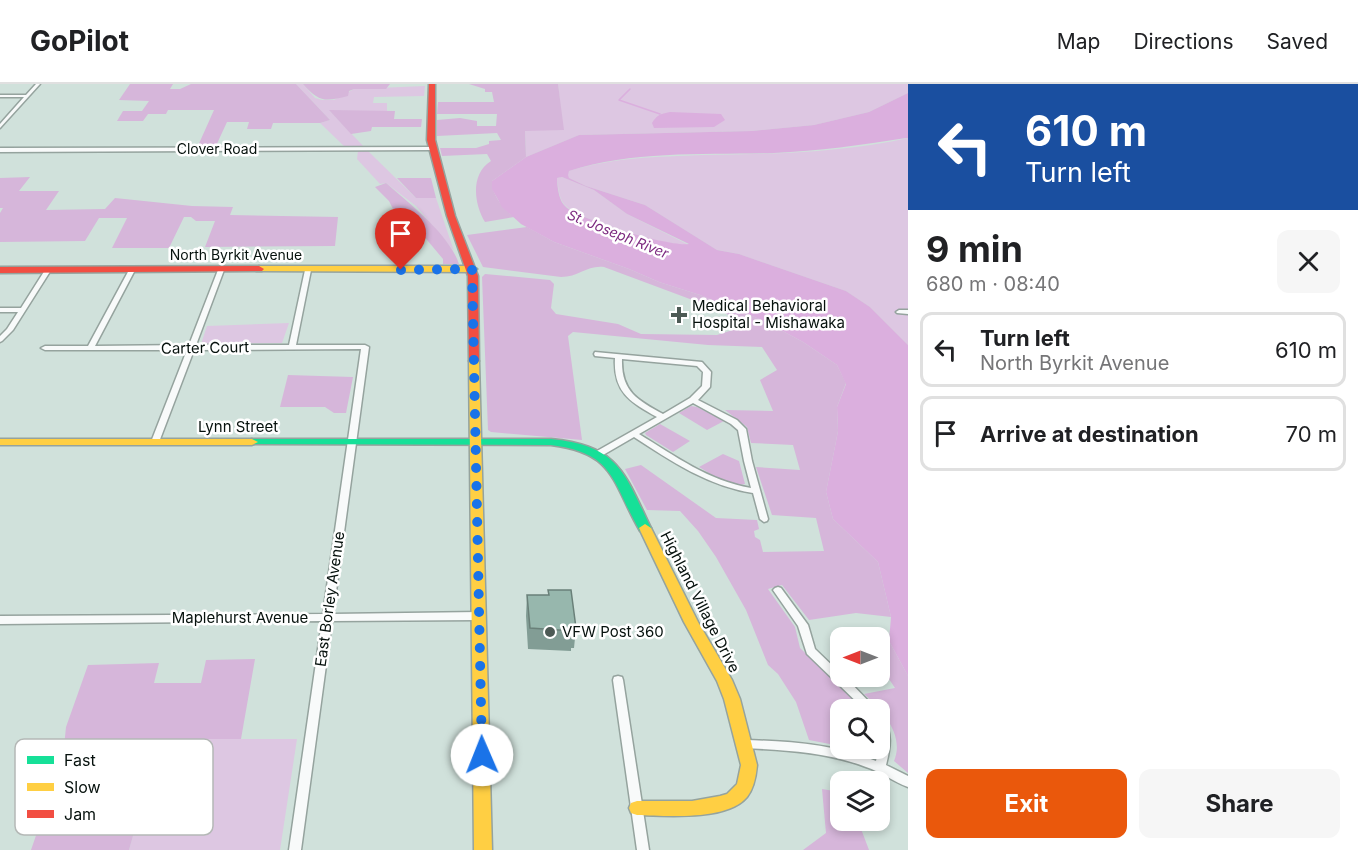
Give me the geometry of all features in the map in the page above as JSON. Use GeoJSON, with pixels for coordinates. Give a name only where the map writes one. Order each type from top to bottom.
{"type":"FeatureCollection","features":[{"type":"Feature","properties":{"kind":"street"},"geometry":{"type":"LineString","coordinates":[[0,127],[38,84]]}},
{"type":"Feature","properties":{"kind":"street"},"geometry":{"type":"LineString","coordinates":[[432,84],[430,125],[433,148],[451,216],[472,269],[483,850]]}},
{"type":"Feature","properties":{"kind":"street"},"geometry":{"type":"LineString","coordinates":[[0,96],[27,96]]}},
{"type":"Feature","properties":{"kind":"street","name":"Clover Road"},"geometry":{"type":"LineString","coordinates":[[0,150],[433,148]]}},
{"type":"Feature","properties":{"kind":"street","name":"North Byrkit Avenue"},"geometry":{"type":"LineString","coordinates":[[0,270],[472,269]]}},
{"type":"Feature","properties":{"kind":"street"},"geometry":{"type":"LineString","coordinates":[[0,340],[10,330],[48,270]]}},
{"type":"Feature","properties":{"kind":"street"},"geometry":{"type":"LineString","coordinates":[[90,348],[132,270]]}},
{"type":"Feature","properties":{"kind":"street"},"geometry":{"type":"LineString","coordinates":[[155,442],[221,270]]}},
{"type":"Feature","properties":{"kind":"street"},"geometry":{"type":"LineString","coordinates":[[292,347],[308,270]]}},
{"type":"Feature","properties":{"kind":"street"},"geometry":{"type":"LineString","coordinates":[[0,310],[22,310]]}},
{"type":"Feature","properties":{"kind":"street"},"geometry":{"type":"LineString","coordinates":[[899,312],[908,312]]}},
{"type":"Feature","properties":{"kind":"street","name":"Carter Court"},"geometry":{"type":"LineString","coordinates":[[45,348],[365,347]]}},
{"type":"Feature","properties":{"kind":"street","name":"East Borley Avenue"},"geometry":{"type":"LineString","coordinates":[[295,850],[365,347]]}},
{"type":"Feature","properties":{"kind":"street"},"geometry":{"type":"LineString","coordinates":[[476,441],[565,442],[600,453],[693,400],[706,387],[707,372],[704,366],[597,354]]}},
{"type":"Feature","properties":{"kind":"street"},"geometry":{"type":"LineString","coordinates":[[619,356],[618,364],[625,392],[634,401],[663,417]]}},
{"type":"Feature","properties":{"kind":"street"},"geometry":{"type":"LineString","coordinates":[[693,400],[734,422],[742,429],[764,519]]}},
{"type":"Feature","properties":{"kind":"street"},"geometry":{"type":"LineString","coordinates":[[633,434],[720,484],[740,490],[756,491]]}},
{"type":"Feature","properties":{"kind":"street","name":"Lynn Street"},"geometry":{"type":"LineString","coordinates":[[0,442],[476,441]]}},
{"type":"Feature","properties":{"kind":"street","name":"Highland Village Drive"},"geometry":{"type":"LineString","coordinates":[[600,453],[617,472],[691,622],[715,660],[732,699],[748,765],[748,776],[741,792],[733,799],[702,807],[637,808]]}},
{"type":"Feature","properties":{"kind":"street"},"geometry":{"type":"LineString","coordinates":[[778,590],[803,625],[811,651],[861,699]]}},
{"type":"Feature","properties":{"kind":"street","name":"Maplehurst Avenue"},"geometry":{"type":"LineString","coordinates":[[0,620],[479,616]]}},
{"type":"Feature","properties":{"kind":"street"},"geometry":{"type":"LineString","coordinates":[[618,680],[643,850]]}},
{"type":"Feature","properties":{"kind":"street"},"geometry":{"type":"LineString","coordinates":[[743,744],[806,747],[880,767],[908,782]]}},
{"type":"Feature","properties":{"kind":"street"},"geometry":{"type":"LineString","coordinates":[[880,767],[882,759]]}},
{"type":"Feature","properties":{"kind":"shaded area"},"geometry":{"type":"Polygon","coordinates":[[[130,84],[173,84],[170,89],[180,89],[191,84],[296,84],[330,120],[320,123],[273,123],[271,129],[247,129],[249,122],[227,122],[215,148],[197,148],[214,110],[168,110],[166,114],[148,114],[143,121],[117,121],[123,111],[142,111],[149,101],[119,100],[130,84]]]}},
{"type":"Feature","properties":{"kind":"shaded area"},"geometry":{"type":"Polygon","coordinates":[[[296,84],[303,84],[315,98],[322,100],[334,100],[354,89],[425,86],[424,96],[374,97],[373,103],[387,103],[387,111],[330,111],[365,148],[345,147],[320,123],[330,120],[296,84]]]}},
{"type":"Feature","properties":{"kind":"shaded area"},"geometry":{"type":"Polygon","coordinates":[[[303,84],[390,84],[386,89],[354,89],[349,91],[348,96],[328,100],[318,97],[303,84]]]}},
{"type":"Feature","properties":{"kind":"shaded area"},"geometry":{"type":"Polygon","coordinates":[[[469,84],[558,84],[564,130],[525,131],[526,157],[492,181],[499,201],[514,217],[485,222],[481,215],[476,190],[480,173],[491,161],[487,154],[442,156],[440,148],[476,148],[489,144],[489,141],[501,140],[497,133],[437,136],[437,120],[460,118],[477,121],[477,126],[496,126],[497,114],[437,114],[438,102],[494,102],[492,92],[485,92],[485,89],[469,84]]]}},
{"type":"Feature","properties":{"kind":"shaded area"},"geometry":{"type":"Polygon","coordinates":[[[558,84],[908,84],[908,93],[869,112],[814,125],[752,131],[579,135],[526,157],[525,130],[563,130],[558,84]]]}},
{"type":"Feature","properties":{"kind":"shaded area"},"geometry":{"type":"Polygon","coordinates":[[[329,110],[395,111],[394,119],[422,119],[421,127],[372,127],[371,131],[351,134],[329,110]]]}},
{"type":"Feature","properties":{"kind":"shaded area"},"geometry":{"type":"Polygon","coordinates":[[[908,138],[908,345],[870,307],[846,291],[739,254],[717,250],[645,205],[586,186],[567,175],[569,171],[586,166],[636,158],[806,152],[858,147],[908,138]]]}},
{"type":"Feature","properties":{"kind":"shaded area"},"geometry":{"type":"Polygon","coordinates":[[[358,151],[368,151],[416,198],[436,198],[454,251],[416,206],[386,183],[380,184],[357,159],[358,151]]]}},
{"type":"Feature","properties":{"kind":"shaded area"},"geometry":{"type":"Polygon","coordinates":[[[30,177],[19,191],[59,191],[46,210],[105,209],[115,198],[192,206],[233,207],[230,215],[338,217],[335,246],[205,247],[215,221],[196,221],[191,217],[184,217],[169,248],[112,248],[127,218],[99,218],[85,241],[0,242],[0,213],[3,208],[0,208],[0,178],[30,177]]]}},
{"type":"Feature","properties":{"kind":"shaded area"},"geometry":{"type":"Polygon","coordinates":[[[562,177],[594,190],[627,214],[689,245],[646,238],[607,226],[576,213],[564,205],[561,199],[557,178],[562,177]]]}},
{"type":"Feature","properties":{"kind":"shaded area"},"geometry":{"type":"Polygon","coordinates":[[[397,178],[431,178],[436,198],[416,198],[397,178]]]}},
{"type":"Feature","properties":{"kind":"shaded area"},"geometry":{"type":"Polygon","coordinates":[[[386,183],[438,230],[459,264],[443,264],[443,259],[412,222],[400,223],[389,201],[375,187],[386,183]]]}},
{"type":"Feature","properties":{"kind":"shaded area"},"geometry":{"type":"Polygon","coordinates":[[[527,227],[554,242],[762,320],[803,342],[837,365],[846,383],[837,407],[838,431],[826,492],[833,519],[878,562],[891,617],[856,613],[809,620],[782,585],[768,589],[795,627],[800,648],[830,677],[830,687],[840,687],[853,699],[830,699],[830,744],[809,740],[796,702],[778,674],[768,665],[746,610],[716,557],[698,531],[680,511],[647,510],[625,469],[641,465],[716,518],[757,520],[759,529],[754,531],[755,537],[760,540],[763,552],[824,551],[816,518],[772,515],[756,467],[800,470],[793,445],[751,443],[747,427],[725,410],[773,411],[760,380],[777,370],[762,347],[708,345],[573,332],[568,336],[582,440],[491,432],[488,430],[482,277],[485,274],[550,280],[554,284],[551,308],[556,314],[618,324],[641,334],[717,335],[745,326],[722,311],[604,267],[561,277],[483,267],[467,235],[527,227]]]}},
{"type":"Feature","properties":{"kind":"shaded area"},"geometry":{"type":"Polygon","coordinates":[[[289,323],[282,343],[201,344],[207,326],[289,323]]]}},
{"type":"Feature","properties":{"kind":"shaded area"},"geometry":{"type":"Polygon","coordinates":[[[288,375],[353,377],[346,413],[334,413],[325,407],[280,407],[288,375]]]}},
{"type":"Feature","properties":{"kind":"shaded area"},"geometry":{"type":"Polygon","coordinates":[[[691,406],[724,421],[707,430],[679,413],[691,406]]]}},
{"type":"Feature","properties":{"kind":"shaded area"},"geometry":{"type":"Polygon","coordinates":[[[660,424],[690,441],[673,452],[645,433],[660,424]]]}},
{"type":"Feature","properties":{"kind":"shaded area"},"geometry":{"type":"Polygon","coordinates":[[[723,454],[739,461],[745,484],[727,482],[699,467],[723,454]]]}},
{"type":"Feature","properties":{"kind":"shaded area"},"geometry":{"type":"Polygon","coordinates":[[[890,643],[908,676],[908,773],[894,761],[897,751],[890,724],[890,699],[869,699],[864,694],[895,688],[890,680],[890,643]]]}},
{"type":"Feature","properties":{"kind":"shaded area"},"geometry":{"type":"Polygon","coordinates":[[[255,659],[241,739],[65,739],[66,727],[88,665],[159,663],[154,683],[201,683],[206,660],[255,659]]]}},
{"type":"Feature","properties":{"kind":"shaded area"},"geometry":{"type":"Polygon","coordinates":[[[213,739],[297,739],[280,850],[129,850],[133,835],[213,835],[213,739]]]}},
{"type":"Feature","properties":{"kind":"shaded area"},"geometry":{"type":"Polygon","coordinates":[[[822,789],[830,790],[830,831],[862,831],[869,850],[803,850],[826,833],[822,789]]]}},
{"type":"Feature","properties":{"kind":"shaded area"},"geometry":{"type":"Polygon","coordinates":[[[36,835],[133,835],[129,850],[31,850],[36,835]]]}},
{"type":"Feature","properties":{"kind":"water","name":"St. Joseph River"},"geometry":{"type":"Polygon","coordinates":[[[908,93],[908,138],[790,152],[645,157],[594,164],[569,171],[568,175],[569,178],[586,186],[645,205],[717,250],[739,254],[846,291],[870,307],[908,345],[908,676],[890,643],[891,617],[878,562],[833,519],[826,492],[838,431],[837,407],[846,384],[837,365],[803,342],[762,320],[554,242],[521,224],[502,207],[492,189],[492,181],[526,157],[579,135],[752,131],[814,125],[869,112],[908,93]],[[562,177],[557,178],[558,192],[562,202],[566,207],[589,219],[645,237],[689,244],[627,214],[594,190],[562,177]]]}},
{"type":"Feature","properties":{"kind":"water"},"geometry":{"type":"Polygon","coordinates":[[[670,112],[721,114],[725,120],[714,127],[654,128],[652,123],[656,118],[670,112]]]}},
{"type":"Feature","properties":{"kind":"building"},"geometry":{"type":"Polygon","coordinates":[[[548,590],[571,590],[576,628],[572,628],[573,631],[530,628],[527,595],[549,595],[548,590]]]}},
{"type":"Feature","properties":{"kind":"waterway"},"geometry":{"type":"LineString","coordinates":[[630,89],[619,100],[660,114]]}},
{"type":"Feature","properties":{"kind":"traffic: fast"},"geometry":{"type":"LineString","coordinates":[[252,442],[551,442],[572,445],[589,450],[602,457],[613,467],[645,528]]}},
{"type":"Feature","properties":{"kind":"traffic: slow"},"geometry":{"type":"LineString","coordinates":[[259,269],[472,269]]}},
{"type":"Feature","properties":{"kind":"traffic: slow"},"geometry":{"type":"LineString","coordinates":[[474,361],[483,850]]}},
{"type":"Feature","properties":{"kind":"traffic: slow"},"geometry":{"type":"LineString","coordinates":[[0,442],[252,442]]}},
{"type":"Feature","properties":{"kind":"traffic: slow"},"geometry":{"type":"LineString","coordinates":[[637,808],[692,808],[733,799],[741,792],[746,782],[749,765],[732,699],[724,680],[691,622],[645,528]]}},
{"type":"Feature","properties":{"kind":"traffic: jam"},"geometry":{"type":"LineString","coordinates":[[432,84],[431,140],[451,216],[473,276],[474,361]]}},
{"type":"Feature","properties":{"kind":"traffic: jam"},"geometry":{"type":"LineString","coordinates":[[0,270],[259,269]]}},
{"type":"Feature","properties":{"kind":"place","name":"Medical Behavioral Hospital - Mishawaka"},"geometry":{"type":"Point","coordinates":[679,315]}},
{"type":"Feature","properties":{"kind":"place","name":"VFW Post 360"},"geometry":{"type":"Point","coordinates":[550,632]}},
{"type":"Feature","properties":{"kind":"route"},"geometry":{"type":"LineString","coordinates":[[401,270],[472,269],[482,755]]}}]}
